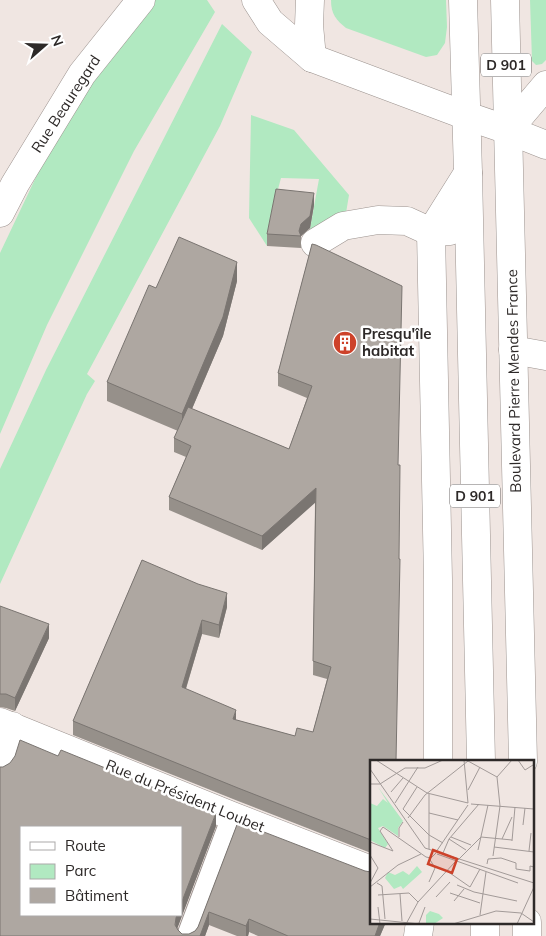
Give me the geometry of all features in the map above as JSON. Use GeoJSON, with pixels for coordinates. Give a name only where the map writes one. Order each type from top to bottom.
{"type":"FeatureCollection","features":[{"type":"Feature","properties":{"kind":"main road","name":"Rue Beauregard"},"geometry":{"type":"LineString","coordinates":[[0,213],[15,184],[82,74],[141,0]]}},
{"type":"Feature","properties":{"kind":"main road"},"geometry":{"type":"LineString","coordinates":[[256,0],[270,22],[312,58],[546,145]]}},
{"type":"Feature","properties":{"kind":"main road"},"geometry":{"type":"LineString","coordinates":[[310,0],[309,25],[312,58]]}},
{"type":"Feature","properties":{"kind":"main road","name":"D 901"},"geometry":{"type":"LineString","coordinates":[[463,0],[481,760]]}},
{"type":"Feature","properties":{"kind":"main road","name":"Boulevard Pierre Mendes France"},"geometry":{"type":"LineString","coordinates":[[505,0],[523,760]]}},
{"type":"Feature","properties":{"kind":"main road"},"geometry":{"type":"LineString","coordinates":[[508,130],[546,85]]}},
{"type":"Feature","properties":{"kind":"main road"},"geometry":{"type":"LineString","coordinates":[[438,760],[438,569],[431,232],[468,173]]}},
{"type":"Feature","properties":{"kind":"main road"},"geometry":{"type":"LineString","coordinates":[[315,243],[344,226],[378,220],[407,221],[431,232],[469,230]]}},
{"type":"Feature","properties":{"kind":"main road"},"geometry":{"type":"LineString","coordinates":[[513,350],[546,356]]}},
{"type":"Feature","properties":{"kind":"main road"},"geometry":{"type":"LineString","coordinates":[[0,766],[6,724]]}},
{"type":"Feature","properties":{"kind":"main road","name":"Rue du Président Loubet"},"geometry":{"type":"LineString","coordinates":[[6,724],[370,870]]}},
{"type":"Feature","properties":{"kind":"lane"},"geometry":{"type":"LineString","coordinates":[[187,936],[232,816]]}},
{"type":"Feature","properties":{"kind":"green space"},"geometry":{"type":"Polygon","coordinates":[[[150,0],[207,0],[215,12],[134,151],[47,325],[0,434],[0,253],[56,135],[150,0]]]}},
{"type":"Feature","properties":{"kind":"green space"},"geometry":{"type":"Polygon","coordinates":[[[331,0],[446,0],[447,27],[445,43],[437,55],[426,57],[346,28],[335,16],[331,0]]]}},
{"type":"Feature","properties":{"kind":"green space"},"geometry":{"type":"Polygon","coordinates":[[[530,0],[546,0],[546,60],[542,64],[536,65],[532,61],[530,0]]]}},
{"type":"Feature","properties":{"kind":"green space"},"geometry":{"type":"Polygon","coordinates":[[[222,24],[252,52],[220,126],[87,374],[95,381],[87,394],[0,584],[0,469],[46,370],[222,24]]]}},
{"type":"Feature","properties":{"kind":"green space"},"geometry":{"type":"Polygon","coordinates":[[[251,115],[294,130],[349,195],[345,219],[309,234],[319,179],[281,178],[267,246],[249,218],[251,115]]]}},
{"type":"Feature","properties":{"kind":"building"},"geometry":{"type":"Polygon","coordinates":[[[276,189],[314,193],[310,216],[301,224],[299,231],[301,236],[267,234],[276,189]]]}},
{"type":"Feature","properties":{"kind":"building"},"geometry":{"type":"Polygon","coordinates":[[[179,237],[237,262],[223,317],[182,414],[107,382],[149,285],[156,288],[179,237]]]}},
{"type":"Feature","properties":{"kind":"building"},"geometry":{"type":"Polygon","coordinates":[[[312,244],[402,286],[398,465],[400,465],[400,559],[396,760],[370,760],[370,840],[73,721],[142,560],[198,584],[227,593],[219,625],[202,620],[182,687],[236,710],[233,719],[295,736],[297,728],[313,732],[331,667],[313,661],[316,488],[262,536],[169,497],[191,446],[174,438],[188,407],[289,449],[312,386],[278,373],[312,244]]]}},
{"type":"Feature","properties":{"kind":"building"},"geometry":{"type":"Polygon","coordinates":[[[0,606],[49,624],[15,698],[6,694],[0,694],[0,606]]]}},
{"type":"Feature","properties":{"kind":"building"},"geometry":{"type":"Polygon","coordinates":[[[20,740],[58,756],[61,750],[216,813],[182,901],[182,826],[20,826],[20,916],[177,916],[175,925],[178,930],[182,934],[189,934],[198,927],[238,822],[370,872],[370,924],[379,924],[375,936],[288,936],[249,919],[246,926],[209,912],[200,936],[0,936],[0,767],[10,763],[15,756],[20,740]]]}},
{"type":"Feature","properties":{"kind":"place","name":"Presqu'île habitat"},"geometry":{"type":"Point","coordinates":[345,343]}}]}
